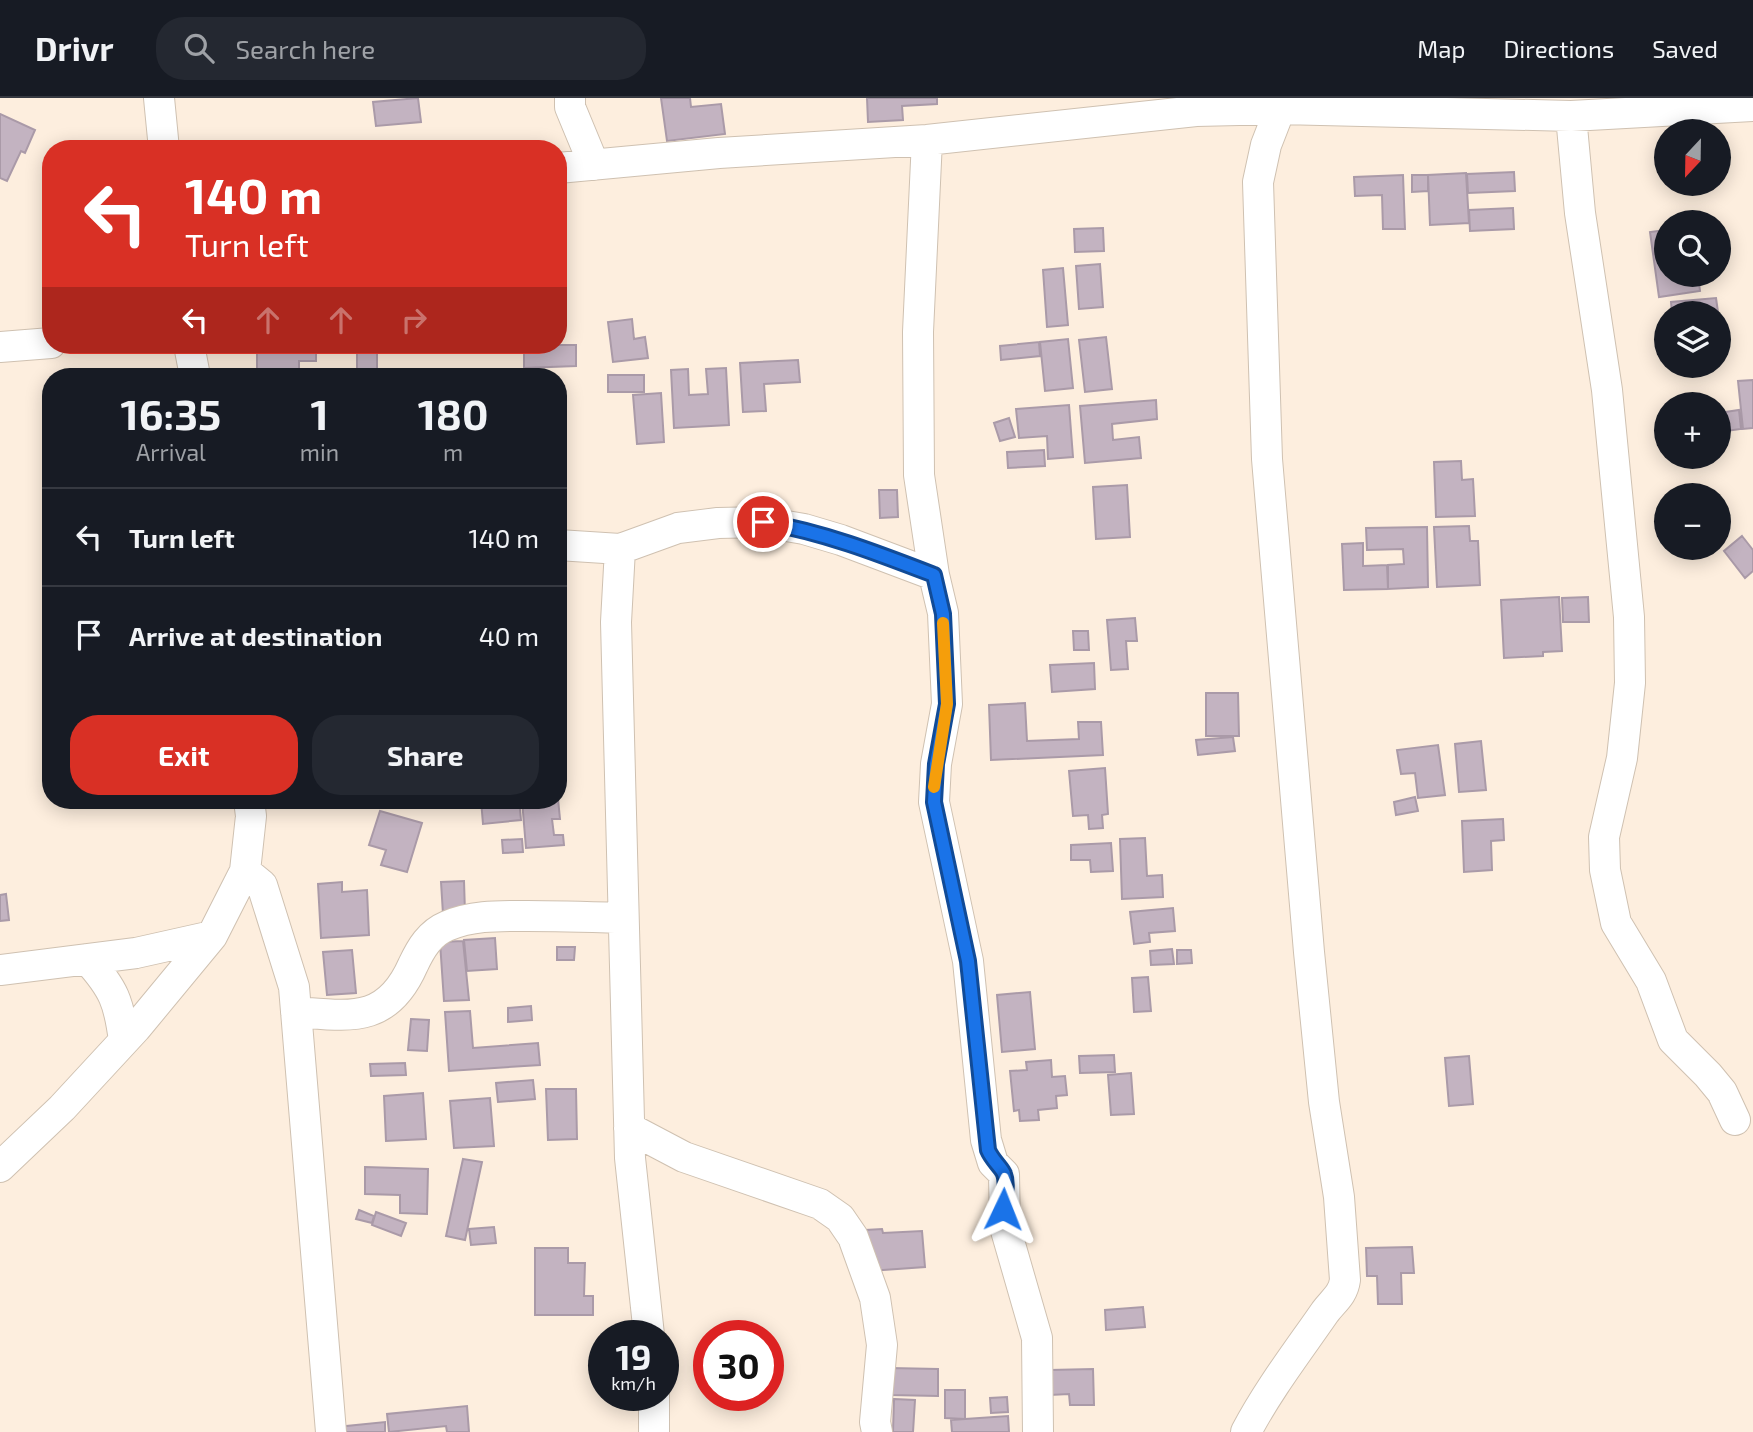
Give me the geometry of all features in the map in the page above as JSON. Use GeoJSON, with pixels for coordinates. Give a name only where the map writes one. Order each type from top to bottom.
{"type":"FeatureCollection","features":[{"type":"Feature","properties":{"kind":"street"},"geometry":{"type":"LineString","coordinates":[[159,98],[163,140]]}},
{"type":"Feature","properties":{"kind":"street"},"geometry":{"type":"LineString","coordinates":[[570,98],[570,107],[594,165]]}},
{"type":"Feature","properties":{"kind":"street"},"geometry":{"type":"LineString","coordinates":[[567,167],[719,153],[927,140],[1196,111],[1412,106],[1571,116],[1753,106]]}},
{"type":"Feature","properties":{"kind":"street"},"geometry":{"type":"LineString","coordinates":[[1246,1432],[1327,1309],[1341,1294],[1345,1280],[1339,1197],[1324,1102],[1308,952],[1267,459],[1258,182],[1266,145],[1280,109]]}},
{"type":"Feature","properties":{"kind":"street"},"geometry":{"type":"LineString","coordinates":[[1571,116],[1580,213],[1607,390],[1629,617],[1630,683],[1622,758],[1604,837],[1605,870],[1616,923],[1651,981],[1673,1040],[1722,1092],[1735,1120]]}},
{"type":"Feature","properties":{"kind":"street"},"geometry":{"type":"LineString","coordinates":[[927,140],[918,332],[919,475],[934,575],[943,614],[947,704],[936,764],[934,802],[968,961],[988,1150],[993,1163],[1004,1174],[1004,1227],[1037,1338],[1038,1432]]}},
{"type":"Feature","properties":{"kind":"street"},"geometry":{"type":"LineString","coordinates":[[0,347],[42,344]]}},
{"type":"Feature","properties":{"kind":"street"},"geometry":{"type":"LineString","coordinates":[[567,546],[620,549],[678,528],[718,523],[763,522],[804,528],[934,575]]}},
{"type":"Feature","properties":{"kind":"street"},"geometry":{"type":"LineString","coordinates":[[620,549],[616,622],[630,1158],[647,1320]]}},
{"type":"Feature","properties":{"kind":"street"},"geometry":{"type":"LineString","coordinates":[[0,1167],[62,1108],[124,1041],[212,936],[245,871],[250,809]]}},
{"type":"Feature","properties":{"kind":"street"},"geometry":{"type":"LineString","coordinates":[[245,871],[262,885],[294,986],[331,1432]]}},
{"type":"Feature","properties":{"kind":"street"},"geometry":{"type":"LineString","coordinates":[[296,1012],[362,1015],[379,1008],[393,996],[410,973],[429,938],[446,926],[466,920],[491,915],[623,918]]}},
{"type":"Feature","properties":{"kind":"street"},"geometry":{"type":"LineString","coordinates":[[0,970],[136,953],[212,936]]}},
{"type":"Feature","properties":{"kind":"street"},"geometry":{"type":"LineString","coordinates":[[88,960],[107,981],[116,999],[121,1014],[124,1041]]}},
{"type":"Feature","properties":{"kind":"street"},"geometry":{"type":"LineString","coordinates":[[629,1128],[684,1157],[820,1203],[840,1218],[853,1237],[875,1298],[882,1345],[875,1422],[877,1432]]}},
{"type":"Feature","properties":{"kind":"street"},"geometry":{"type":"LineString","coordinates":[[654,1411],[654,1432]]}},
{"type":"Feature","properties":{"kind":"building"},"geometry":{"type":"Polygon","coordinates":[[[418,98],[421,122],[376,126],[373,102],[418,98]]]}},
{"type":"Feature","properties":{"kind":"building"},"geometry":{"type":"Polygon","coordinates":[[[661,98],[690,98],[691,107],[721,104],[725,134],[667,141],[661,98]]]}},
{"type":"Feature","properties":{"kind":"building"},"geometry":{"type":"Polygon","coordinates":[[[867,98],[937,98],[937,104],[902,106],[903,120],[868,122],[867,98]]]}},
{"type":"Feature","properties":{"kind":"building"},"geometry":{"type":"Polygon","coordinates":[[[0,114],[35,130],[25,153],[21,151],[7,181],[0,178],[0,114]]]}},
{"type":"Feature","properties":{"kind":"building"},"geometry":{"type":"Polygon","coordinates":[[[1514,172],[1515,191],[1468,193],[1467,174],[1514,172]]]}},
{"type":"Feature","properties":{"kind":"building"},"geometry":{"type":"Polygon","coordinates":[[[1466,173],[1469,223],[1430,225],[1428,175],[1466,173]]]}},
{"type":"Feature","properties":{"kind":"building"},"geometry":{"type":"Polygon","coordinates":[[[1403,175],[1405,229],[1383,229],[1382,195],[1355,196],[1354,177],[1403,175]]]}},
{"type":"Feature","properties":{"kind":"building"},"geometry":{"type":"Polygon","coordinates":[[[1412,175],[1428,175],[1428,191],[1412,192],[1412,175]]]}},
{"type":"Feature","properties":{"kind":"building"},"geometry":{"type":"Polygon","coordinates":[[[1513,208],[1514,229],[1470,231],[1469,210],[1513,208]]]}},
{"type":"Feature","properties":{"kind":"building"},"geometry":{"type":"Polygon","coordinates":[[[1103,228],[1104,251],[1075,252],[1074,229],[1103,228]]]}},
{"type":"Feature","properties":{"kind":"building"},"geometry":{"type":"Polygon","coordinates":[[[1650,232],[1654,232],[1654,261],[1650,232]]]}},
{"type":"Feature","properties":{"kind":"building"},"geometry":{"type":"Polygon","coordinates":[[[1100,264],[1103,307],[1079,309],[1076,266],[1100,264]]]}},
{"type":"Feature","properties":{"kind":"building"},"geometry":{"type":"Polygon","coordinates":[[[1063,268],[1068,325],[1047,327],[1043,270],[1063,268]]]}},
{"type":"Feature","properties":{"kind":"building"},"geometry":{"type":"Polygon","coordinates":[[[1658,287],[1700,287],[1700,291],[1659,297],[1658,287]]]}},
{"type":"Feature","properties":{"kind":"building"},"geometry":{"type":"Polygon","coordinates":[[[1716,298],[1716,301],[1682,301],[1716,298]]]}},
{"type":"Feature","properties":{"kind":"building"},"geometry":{"type":"Polygon","coordinates":[[[632,319],[634,339],[645,337],[648,358],[613,362],[608,322],[632,319]]]}},
{"type":"Feature","properties":{"kind":"building"},"geometry":{"type":"Polygon","coordinates":[[[1106,337],[1112,389],[1085,392],[1079,340],[1106,337]]]}},
{"type":"Feature","properties":{"kind":"building"},"geometry":{"type":"Polygon","coordinates":[[[1068,339],[1073,388],[1045,391],[1040,342],[1068,339]]]}},
{"type":"Feature","properties":{"kind":"building"},"geometry":{"type":"Polygon","coordinates":[[[1039,342],[1040,356],[1001,360],[1000,346],[1039,342]]]}},
{"type":"Feature","properties":{"kind":"building"},"geometry":{"type":"Polygon","coordinates":[[[567,345],[576,345],[576,366],[524,368],[524,354],[567,354],[567,345]]]}},
{"type":"Feature","properties":{"kind":"building"},"geometry":{"type":"Polygon","coordinates":[[[257,354],[316,354],[316,361],[299,361],[299,368],[257,368],[257,354]]]}},
{"type":"Feature","properties":{"kind":"building"},"geometry":{"type":"Polygon","coordinates":[[[357,354],[377,354],[377,368],[357,368],[357,354]]]}},
{"type":"Feature","properties":{"kind":"building"},"geometry":{"type":"Polygon","coordinates":[[[798,360],[800,382],[764,384],[766,411],[743,412],[740,363],[798,360]]]}},
{"type":"Feature","properties":{"kind":"building"},"geometry":{"type":"Polygon","coordinates":[[[726,368],[729,425],[674,428],[671,370],[688,369],[689,395],[708,394],[706,369],[726,368]]]}},
{"type":"Feature","properties":{"kind":"building"},"geometry":{"type":"Polygon","coordinates":[[[608,375],[644,375],[644,392],[608,392],[608,375]]]}},
{"type":"Feature","properties":{"kind":"building"},"geometry":{"type":"Polygon","coordinates":[[[1753,380],[1753,428],[1743,429],[1738,381],[1753,380]]]}},
{"type":"Feature","properties":{"kind":"building"},"geometry":{"type":"Polygon","coordinates":[[[661,393],[664,442],[637,444],[633,395],[661,393]]]}},
{"type":"Feature","properties":{"kind":"building"},"geometry":{"type":"Polygon","coordinates":[[[1156,400],[1157,419],[1112,424],[1113,440],[1139,437],[1141,458],[1085,463],[1080,406],[1156,400]]]}},
{"type":"Feature","properties":{"kind":"building"},"geometry":{"type":"Polygon","coordinates":[[[1069,405],[1073,457],[1048,459],[1047,436],[1019,438],[1016,409],[1069,405]]]}},
{"type":"Feature","properties":{"kind":"building"},"geometry":{"type":"Polygon","coordinates":[[[1739,410],[1741,429],[1731,430],[1731,411],[1739,410]]]}},
{"type":"Feature","properties":{"kind":"building"},"geometry":{"type":"Polygon","coordinates":[[[1009,418],[1015,437],[1000,441],[994,423],[1009,418]]]}},
{"type":"Feature","properties":{"kind":"building"},"geometry":{"type":"Polygon","coordinates":[[[1044,450],[1045,466],[1008,468],[1007,452],[1044,450]]]}},
{"type":"Feature","properties":{"kind":"building"},"geometry":{"type":"Polygon","coordinates":[[[1461,461],[1462,480],[1473,479],[1475,516],[1436,517],[1434,462],[1461,461]]]}},
{"type":"Feature","properties":{"kind":"building"},"geometry":{"type":"Polygon","coordinates":[[[1127,485],[1130,537],[1096,539],[1093,487],[1127,485]]]}},
{"type":"Feature","properties":{"kind":"building"},"geometry":{"type":"Polygon","coordinates":[[[879,490],[897,490],[898,517],[880,518],[879,490]]]}},
{"type":"Feature","properties":{"kind":"building"},"geometry":{"type":"Polygon","coordinates":[[[1469,526],[1470,541],[1478,541],[1480,585],[1437,587],[1434,527],[1469,526]]]}},
{"type":"Feature","properties":{"kind":"building"},"geometry":{"type":"Polygon","coordinates":[[[1427,527],[1428,587],[1388,589],[1388,565],[1404,564],[1403,549],[1367,550],[1366,528],[1427,527]]]}},
{"type":"Feature","properties":{"kind":"building"},"geometry":{"type":"Polygon","coordinates":[[[1742,536],[1753,550],[1753,571],[1745,578],[1731,560],[1731,545],[1742,536]]]}},
{"type":"Feature","properties":{"kind":"building"},"geometry":{"type":"Polygon","coordinates":[[[1363,543],[1363,566],[1387,565],[1388,589],[1344,590],[1342,544],[1363,543]]]}},
{"type":"Feature","properties":{"kind":"building"},"geometry":{"type":"Polygon","coordinates":[[[1559,597],[1562,651],[1543,652],[1543,656],[1504,658],[1501,600],[1559,597]]]}},
{"type":"Feature","properties":{"kind":"building"},"geometry":{"type":"Polygon","coordinates":[[[1588,597],[1589,622],[1563,622],[1562,598],[1588,597]]]}},
{"type":"Feature","properties":{"kind":"building"},"geometry":{"type":"Polygon","coordinates":[[[1135,618],[1137,641],[1126,641],[1128,669],[1111,670],[1107,620],[1135,618]]]}},
{"type":"Feature","properties":{"kind":"building"},"geometry":{"type":"Polygon","coordinates":[[[1073,631],[1088,631],[1089,650],[1074,650],[1073,631]]]}},
{"type":"Feature","properties":{"kind":"building"},"geometry":{"type":"Polygon","coordinates":[[[1094,663],[1095,689],[1052,692],[1050,665],[1094,663]]]}},
{"type":"Feature","properties":{"kind":"building"},"geometry":{"type":"Polygon","coordinates":[[[1206,693],[1238,693],[1239,736],[1206,736],[1206,693]]]}},
{"type":"Feature","properties":{"kind":"building"},"geometry":{"type":"Polygon","coordinates":[[[1025,703],[1027,741],[1079,739],[1078,722],[1101,722],[1103,755],[991,760],[989,705],[1025,703]]]}},
{"type":"Feature","properties":{"kind":"building"},"geometry":{"type":"Polygon","coordinates":[[[1233,737],[1235,751],[1198,755],[1196,740],[1233,737]]]}},
{"type":"Feature","properties":{"kind":"building"},"geometry":{"type":"Polygon","coordinates":[[[1481,741],[1486,790],[1459,792],[1455,744],[1481,741]]]}},
{"type":"Feature","properties":{"kind":"building"},"geometry":{"type":"Polygon","coordinates":[[[1438,745],[1445,795],[1418,798],[1415,773],[1401,774],[1397,750],[1438,745]]]}},
{"type":"Feature","properties":{"kind":"building"},"geometry":{"type":"Polygon","coordinates":[[[1105,768],[1108,814],[1102,815],[1103,828],[1089,829],[1088,815],[1073,816],[1069,771],[1105,768]]]}},
{"type":"Feature","properties":{"kind":"building"},"geometry":{"type":"Polygon","coordinates":[[[1415,797],[1418,811],[1396,815],[1394,802],[1415,797]]]}},
{"type":"Feature","properties":{"kind":"building"},"geometry":{"type":"Polygon","coordinates":[[[482,809],[520,809],[521,820],[483,824],[482,809]]]}},
{"type":"Feature","properties":{"kind":"building"},"geometry":{"type":"Polygon","coordinates":[[[523,809],[559,809],[560,819],[552,819],[554,835],[563,835],[564,845],[526,848],[523,809]]]}},
{"type":"Feature","properties":{"kind":"building"},"geometry":{"type":"Polygon","coordinates":[[[380,811],[422,823],[407,872],[381,865],[386,850],[369,845],[380,811]]]}},
{"type":"Feature","properties":{"kind":"building"},"geometry":{"type":"Polygon","coordinates":[[[1503,819],[1504,840],[1491,841],[1492,870],[1464,872],[1462,821],[1503,819]]]}},
{"type":"Feature","properties":{"kind":"building"},"geometry":{"type":"Polygon","coordinates":[[[1145,838],[1147,876],[1162,875],[1163,897],[1122,899],[1120,839],[1145,838]]]}},
{"type":"Feature","properties":{"kind":"building"},"geometry":{"type":"Polygon","coordinates":[[[522,839],[523,852],[503,853],[502,840],[522,839]]]}},
{"type":"Feature","properties":{"kind":"building"},"geometry":{"type":"Polygon","coordinates":[[[1111,843],[1113,871],[1091,872],[1090,860],[1071,860],[1071,845],[1111,843]]]}},
{"type":"Feature","properties":{"kind":"building"},"geometry":{"type":"Polygon","coordinates":[[[464,881],[465,913],[443,914],[441,882],[464,881]]]}},
{"type":"Feature","properties":{"kind":"building"},"geometry":{"type":"Polygon","coordinates":[[[342,882],[342,892],[367,890],[369,935],[321,938],[318,884],[342,882]]]}},
{"type":"Feature","properties":{"kind":"building"},"geometry":{"type":"Polygon","coordinates":[[[6,894],[9,920],[0,921],[0,895],[6,894]]]}},
{"type":"Feature","properties":{"kind":"building"},"geometry":{"type":"Polygon","coordinates":[[[1173,908],[1175,931],[1149,933],[1150,942],[1134,944],[1130,912],[1173,908]]]}},
{"type":"Feature","properties":{"kind":"building"},"geometry":{"type":"Polygon","coordinates":[[[495,938],[497,969],[467,971],[464,940],[495,938]]]}},
{"type":"Feature","properties":{"kind":"building"},"geometry":{"type":"Polygon","coordinates":[[[463,941],[469,1000],[444,1001],[440,942],[463,941]]]}},
{"type":"Feature","properties":{"kind":"building"},"geometry":{"type":"Polygon","coordinates":[[[557,947],[575,947],[574,960],[557,960],[557,947]]]}},
{"type":"Feature","properties":{"kind":"building"},"geometry":{"type":"Polygon","coordinates":[[[1172,949],[1174,964],[1151,965],[1150,951],[1172,949]]]}},
{"type":"Feature","properties":{"kind":"building"},"geometry":{"type":"Polygon","coordinates":[[[352,950],[356,993],[327,995],[323,952],[352,950]]]}},
{"type":"Feature","properties":{"kind":"building"},"geometry":{"type":"Polygon","coordinates":[[[1177,950],[1191,950],[1192,963],[1177,964],[1177,950]]]}},
{"type":"Feature","properties":{"kind":"building"},"geometry":{"type":"Polygon","coordinates":[[[1148,977],[1151,1011],[1134,1012],[1132,978],[1148,977]]]}},
{"type":"Feature","properties":{"kind":"building"},"geometry":{"type":"Polygon","coordinates":[[[1030,992],[1035,1049],[1002,1052],[997,995],[1030,992]]]}},
{"type":"Feature","properties":{"kind":"building"},"geometry":{"type":"Polygon","coordinates":[[[531,1006],[532,1020],[508,1022],[508,1008],[531,1006]]]}},
{"type":"Feature","properties":{"kind":"building"},"geometry":{"type":"Polygon","coordinates":[[[470,1011],[473,1048],[538,1043],[540,1065],[449,1071],[445,1012],[470,1011]]]}},
{"type":"Feature","properties":{"kind":"building"},"geometry":{"type":"Polygon","coordinates":[[[411,1019],[429,1020],[427,1051],[408,1050],[411,1019]]]}},
{"type":"Feature","properties":{"kind":"building"},"geometry":{"type":"Polygon","coordinates":[[[1114,1055],[1115,1072],[1080,1073],[1079,1056],[1114,1055]]]}},
{"type":"Feature","properties":{"kind":"building"},"geometry":{"type":"Polygon","coordinates":[[[1469,1056],[1473,1104],[1449,1106],[1445,1058],[1469,1056]]]}},
{"type":"Feature","properties":{"kind":"building"},"geometry":{"type":"Polygon","coordinates":[[[1051,1060],[1052,1077],[1065,1076],[1067,1095],[1056,1096],[1057,1108],[1038,1110],[1039,1120],[1020,1121],[1019,1110],[1014,1111],[1010,1071],[1027,1070],[1026,1062],[1051,1060]]]}},
{"type":"Feature","properties":{"kind":"building"},"geometry":{"type":"Polygon","coordinates":[[[405,1063],[406,1075],[371,1076],[370,1064],[405,1063]]]}},
{"type":"Feature","properties":{"kind":"building"},"geometry":{"type":"Polygon","coordinates":[[[1131,1073],[1134,1114],[1111,1115],[1108,1075],[1131,1073]]]}},
{"type":"Feature","properties":{"kind":"building"},"geometry":{"type":"Polygon","coordinates":[[[533,1080],[535,1099],[498,1102],[496,1083],[533,1080]]]}},
{"type":"Feature","properties":{"kind":"building"},"geometry":{"type":"Polygon","coordinates":[[[546,1089],[576,1089],[577,1139],[548,1140],[546,1089]]]}},
{"type":"Feature","properties":{"kind":"building"},"geometry":{"type":"Polygon","coordinates":[[[423,1093],[426,1139],[386,1141],[384,1096],[423,1093]]]}},
{"type":"Feature","properties":{"kind":"building"},"geometry":{"type":"Polygon","coordinates":[[[490,1098],[494,1146],[454,1148],[450,1101],[490,1098]]]}},
{"type":"Feature","properties":{"kind":"building"},"geometry":{"type":"Polygon","coordinates":[[[463,1159],[482,1162],[465,1240],[446,1236],[463,1159]]]}},
{"type":"Feature","properties":{"kind":"building"},"geometry":{"type":"Polygon","coordinates":[[[365,1167],[428,1169],[427,1214],[400,1213],[400,1195],[365,1194],[365,1167]]]}},
{"type":"Feature","properties":{"kind":"building"},"geometry":{"type":"Polygon","coordinates":[[[359,1210],[374,1216],[372,1223],[356,1219],[359,1210]]]}},
{"type":"Feature","properties":{"kind":"building"},"geometry":{"type":"Polygon","coordinates":[[[376,1212],[406,1223],[401,1236],[372,1225],[376,1212]]]}},
{"type":"Feature","properties":{"kind":"building"},"geometry":{"type":"Polygon","coordinates":[[[494,1227],[496,1243],[471,1245],[469,1229],[494,1227]]]}},
{"type":"Feature","properties":{"kind":"building"},"geometry":{"type":"Polygon","coordinates":[[[882,1229],[883,1233],[922,1231],[925,1267],[869,1271],[866,1230],[882,1229]]]}},
{"type":"Feature","properties":{"kind":"building"},"geometry":{"type":"Polygon","coordinates":[[[1412,1247],[1414,1273],[1401,1273],[1402,1304],[1378,1304],[1377,1276],[1367,1276],[1366,1248],[1412,1247]]]}},
{"type":"Feature","properties":{"kind":"building"},"geometry":{"type":"Polygon","coordinates":[[[535,1248],[568,1248],[568,1263],[585,1263],[584,1296],[593,1296],[593,1315],[535,1315],[535,1248]]]}},
{"type":"Feature","properties":{"kind":"building"},"geometry":{"type":"Polygon","coordinates":[[[1143,1307],[1145,1327],[1106,1330],[1105,1310],[1143,1307]]]}},
{"type":"Feature","properties":{"kind":"building"},"geometry":{"type":"Polygon","coordinates":[[[890,1368],[938,1369],[938,1396],[890,1395],[890,1368]]]}},
{"type":"Feature","properties":{"kind":"building"},"geometry":{"type":"Polygon","coordinates":[[[1093,1369],[1094,1405],[1070,1405],[1069,1394],[1050,1395],[1050,1370],[1093,1369]]]}},
{"type":"Feature","properties":{"kind":"building"},"geometry":{"type":"Polygon","coordinates":[[[945,1390],[965,1390],[965,1419],[945,1418],[945,1390]]]}},
{"type":"Feature","properties":{"kind":"building"},"geometry":{"type":"Polygon","coordinates":[[[1007,1397],[1008,1412],[991,1413],[990,1398],[1007,1397]]]}},
{"type":"Feature","properties":{"kind":"building"},"geometry":{"type":"Polygon","coordinates":[[[894,1399],[915,1400],[913,1432],[893,1432],[894,1399]]]}},
{"type":"Feature","properties":{"kind":"building"},"geometry":{"type":"Polygon","coordinates":[[[467,1406],[469,1432],[447,1432],[446,1426],[389,1432],[387,1414],[467,1406]]]}},
{"type":"Feature","properties":{"kind":"building"},"geometry":{"type":"Polygon","coordinates":[[[1008,1416],[1009,1432],[952,1432],[951,1420],[1008,1416]]]}},
{"type":"Feature","properties":{"kind":"building"},"geometry":{"type":"Polygon","coordinates":[[[385,1422],[385,1432],[338,1432],[337,1427],[385,1422]]]}},
{"type":"Feature","properties":{"kind":"slow traffic"},"geometry":{"type":"LineString","coordinates":[[934,787],[947,704],[943,623]]}},
{"type":"Feature","properties":{"kind":"route"},"geometry":{"type":"LineString","coordinates":[[763,522],[804,528],[934,575],[943,614],[947,704],[936,764],[934,802],[968,961],[986,1140],[993,1163],[1002,1170],[1005,1179],[1003,1209]]}}]}
